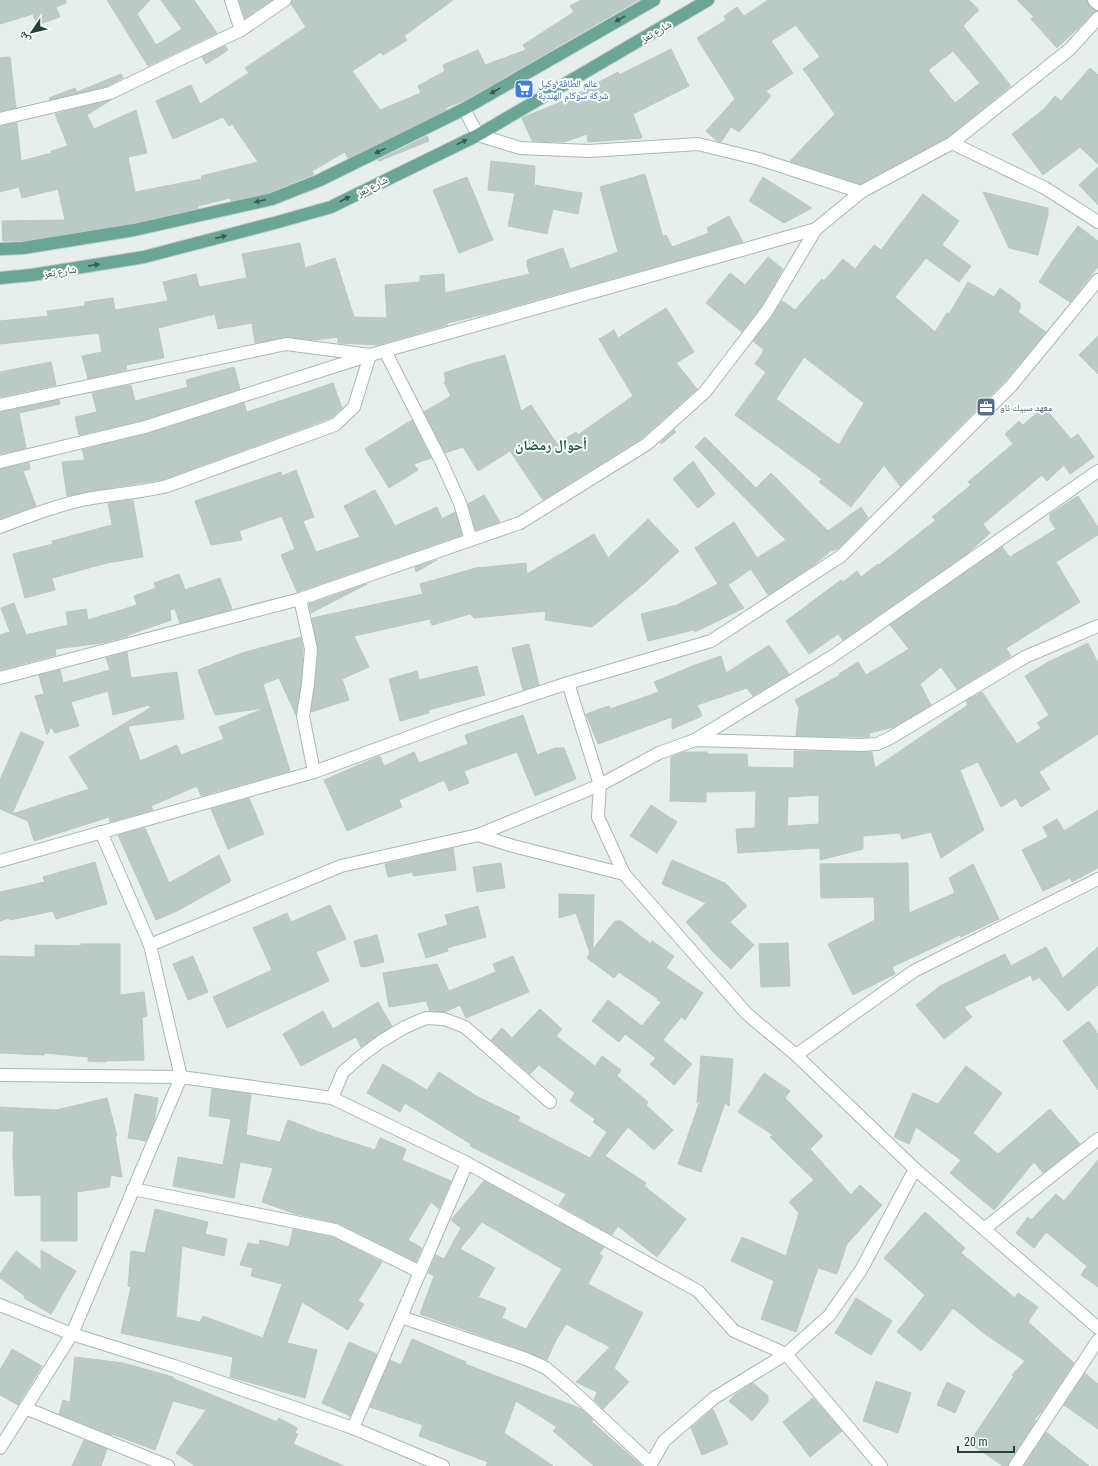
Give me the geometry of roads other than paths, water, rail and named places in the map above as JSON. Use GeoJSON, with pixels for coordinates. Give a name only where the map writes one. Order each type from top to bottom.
{"type":"FeatureCollection","features":[{"type":"Feature","properties":{"kind":"main road"},"geometry":{"type":"LineString","coordinates":[[0,249],[23,248],[134,230],[272,199],[320,180],[464,109],[654,0]]}},
{"type":"Feature","properties":{"kind":"main road","name":"شارع تعز"},"geometry":{"type":"LineString","coordinates":[[0,278],[32,275],[144,257],[278,222],[331,206],[478,135],[708,0]]}},
{"type":"Feature","properties":{"kind":"street"},"geometry":{"type":"LineString","coordinates":[[231,0],[241,30]]}},
{"type":"Feature","properties":{"kind":"street"},"geometry":{"type":"LineString","coordinates":[[0,119],[110,93],[241,30],[285,0]]}},
{"type":"Feature","properties":{"kind":"street"},"geometry":{"type":"LineString","coordinates":[[1094,0],[1098,4]]}},
{"type":"Feature","properties":{"kind":"street"},"geometry":{"type":"LineString","coordinates":[[0,678],[300,599],[520,523],[647,444],[705,392],[766,311],[816,229],[861,192],[952,143],[1070,49],[1098,18]]}},
{"type":"Feature","properties":{"kind":"street"},"geometry":{"type":"LineString","coordinates":[[464,109],[478,135],[520,148],[581,151],[698,144],[758,159],[861,192]]}},
{"type":"Feature","properties":{"kind":"street"},"geometry":{"type":"LineString","coordinates":[[952,143],[1045,188],[1098,222]]}},
{"type":"Feature","properties":{"kind":"street"},"geometry":{"type":"LineString","coordinates":[[0,462],[145,427],[385,351],[816,229]]}},
{"type":"Feature","properties":{"kind":"street"},"geometry":{"type":"LineString","coordinates":[[0,861],[314,772],[453,721],[568,683],[711,641],[841,556],[1012,386],[1098,280]]}},
{"type":"Feature","properties":{"kind":"street"},"geometry":{"type":"LineString","coordinates":[[0,405],[286,344],[370,356]]}},
{"type":"Feature","properties":{"kind":"street"},"geometry":{"type":"LineString","coordinates":[[385,351],[442,463],[460,503],[471,540]]}},
{"type":"Feature","properties":{"kind":"street"},"geometry":{"type":"LineString","coordinates":[[0,527],[28,516],[81,500],[167,486],[336,425],[354,407],[370,356]]}},
{"type":"Feature","properties":{"kind":"street"},"geometry":{"type":"LineString","coordinates":[[150,945],[341,866],[478,835],[600,785],[659,753],[695,740],[833,656],[1098,471]]}},
{"type":"Feature","properties":{"kind":"street"},"geometry":{"type":"LineString","coordinates":[[300,599],[311,649],[303,716],[314,772]]}},
{"type":"Feature","properties":{"kind":"street"},"geometry":{"type":"LineString","coordinates":[[695,740],[860,745],[877,744],[890,738],[1025,657],[1098,626]]}},
{"type":"Feature","properties":{"kind":"street"},"geometry":{"type":"LineString","coordinates":[[568,683],[600,785],[598,817],[624,874],[748,1014],[796,1055],[915,1169],[1098,1328]]}},
{"type":"Feature","properties":{"kind":"street"},"geometry":{"type":"LineString","coordinates":[[0,1448],[72,1334],[181,1077],[150,945],[101,832]]}},
{"type":"Feature","properties":{"kind":"street"},"geometry":{"type":"LineString","coordinates":[[478,835],[513,846],[624,874]]}},
{"type":"Feature","properties":{"kind":"street"},"geometry":{"type":"LineString","coordinates":[[796,1055],[914,971],[1098,879]]}},
{"type":"Feature","properties":{"kind":"street"},"geometry":{"type":"LineString","coordinates":[[332,1098],[343,1072],[360,1057],[380,1042],[405,1027],[426,1018],[444,1019],[465,1028],[550,1102]]}},
{"type":"Feature","properties":{"kind":"street"},"geometry":{"type":"LineString","coordinates":[[0,1075],[181,1077],[332,1098],[467,1163],[698,1291],[734,1331],[786,1354],[881,1466]]}},
{"type":"Feature","properties":{"kind":"street"},"geometry":{"type":"LineString","coordinates":[[984,1229],[1098,1139]]}},
{"type":"Feature","properties":{"kind":"street"},"geometry":{"type":"LineString","coordinates":[[353,1428],[467,1163]]}},
{"type":"Feature","properties":{"kind":"street"},"geometry":{"type":"LineString","coordinates":[[401,1317],[546,1368],[573,1391],[650,1465],[664,1441],[714,1398],[786,1354],[829,1316],[861,1270],[915,1169]]}},
{"type":"Feature","properties":{"kind":"street"},"geometry":{"type":"LineString","coordinates":[[133,1189],[335,1230],[420,1272]]}},
{"type":"Feature","properties":{"kind":"street"},"geometry":{"type":"LineString","coordinates":[[0,1305],[72,1334],[174,1366],[353,1428],[443,1466]]}},
{"type":"Feature","properties":{"kind":"street"},"geometry":{"type":"LineString","coordinates":[[1015,1466],[1098,1340]]}},
{"type":"Feature","properties":{"kind":"street"},"geometry":{"type":"LineString","coordinates":[[25,1408],[168,1466]]}},
{"type":"Feature","properties":{"kind":"place","name":"عالم الطاقة وكيل شركة سوكام الهندية"},"geometry":{"type":"Point","coordinates":[524,89]}},
{"type":"Feature","properties":{"kind":"place","name":"معهد سبيك ناو"},"geometry":{"type":"Point","coordinates":[986,407]}},
{"type":"Feature","properties":{"kind":"district","name":"أحوال رمضان"},"geometry":{"type":"Point","coordinates":[551,445]}}]}
